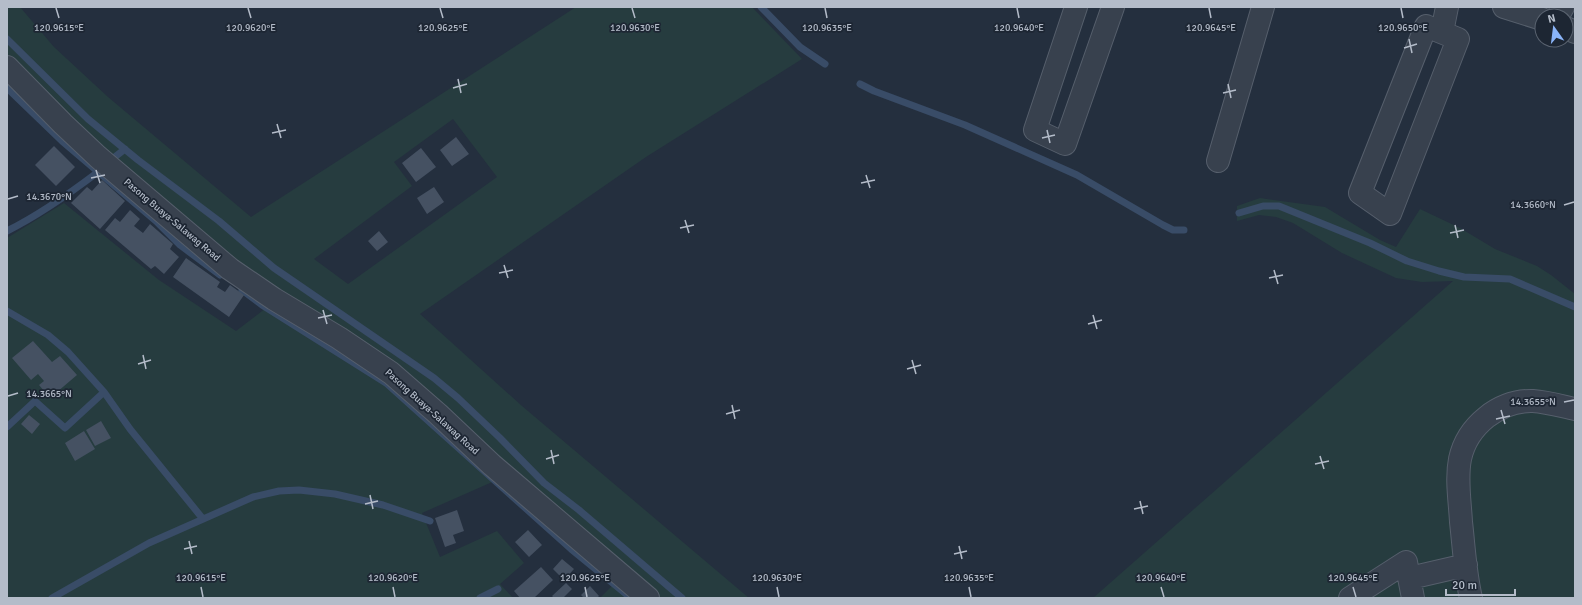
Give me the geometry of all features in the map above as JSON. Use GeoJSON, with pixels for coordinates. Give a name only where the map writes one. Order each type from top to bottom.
{"type":"FeatureCollection","features":[{"type":"Feature","properties":{"kind":"street"},"geometry":{"type":"LineString","coordinates":[[1076,7],[1035,130],[1066,144],[1113,7]]}},
{"type":"Feature","properties":{"kind":"street"},"geometry":{"type":"LineString","coordinates":[[1218,161],[1263,7]]}},
{"type":"Feature","properties":{"kind":"street"},"geometry":{"type":"LineString","coordinates":[[1442,32],[1447,7]]}},
{"type":"Feature","properties":{"kind":"street"},"geometry":{"type":"LineString","coordinates":[[1504,7],[1534,16]]}},
{"type":"Feature","properties":{"kind":"street"},"geometry":{"type":"LineString","coordinates":[[1426,26],[1442,32],[1458,39],[1390,214],[1360,193],[1426,26]]}},
{"type":"Feature","properties":{"kind":"street","name":"Pasong Buaya-Salawag Road"},"geometry":{"type":"LineString","coordinates":[[7,67],[98,157],[230,269],[274,299],[328,331],[391,373],[438,414],[492,465],[648,598]]}},
{"type":"Feature","properties":{"kind":"street"},"geometry":{"type":"LineString","coordinates":[[1471,598],[1458,488],[1460,459],[1464,446],[1471,434],[1490,414],[1518,402],[1532,401],[1575,409]]}},
{"type":"Feature","properties":{"kind":"street"},"geometry":{"type":"LineString","coordinates":[[1350,598],[1406,562],[1411,588],[1466,564]]}},
{"type":"Feature","properties":{"kind":"green space"},"geometry":{"type":"Polygon","coordinates":[[[7,7],[20,7],[54,47],[108,97],[251,217],[576,7],[752,7],[802,59],[646,157],[420,314],[522,406],[749,598],[660,598],[495,453],[455,415],[412,381],[294,301],[224,251],[91,140],[7,54],[7,7]],[[453,119],[394,162],[412,186],[314,259],[348,284],[497,177],[453,119]]]}},
{"type":"Feature","properties":{"kind":"green space"},"geometry":{"type":"Polygon","coordinates":[[[1260,198],[1325,207],[1380,240],[1396,247],[1420,209],[1460,228],[1495,249],[1537,266],[1575,294],[1575,598],[1093,598],[1453,281],[1422,282],[1396,278],[1342,253],[1293,223],[1276,217],[1259,215],[1237,221],[1237,206],[1260,198]]]}},
{"type":"Feature","properties":{"kind":"green space"},"geometry":{"type":"Polygon","coordinates":[[[64,203],[159,280],[236,331],[270,305],[357,355],[499,479],[422,513],[440,557],[497,531],[524,563],[500,584],[513,598],[7,598],[7,238],[64,203]]]}},
{"type":"Feature","properties":{"kind":"green space"},"geometry":{"type":"Polygon","coordinates":[[[617,581],[637,598],[600,598],[617,581]]]}},
{"type":"Feature","properties":{"kind":"building"},"geometry":{"type":"Polygon","coordinates":[[[456,137],[469,154],[452,166],[440,150],[456,137]]]}},
{"type":"Feature","properties":{"kind":"building"},"geometry":{"type":"Polygon","coordinates":[[[54,146],[75,167],[56,186],[35,165],[54,146]]]}},
{"type":"Feature","properties":{"kind":"building"},"geometry":{"type":"Polygon","coordinates":[[[421,148],[436,167],[416,182],[402,163],[421,148]]]}},
{"type":"Feature","properties":{"kind":"building"},"geometry":{"type":"Polygon","coordinates":[[[102,180],[125,201],[100,229],[71,203],[87,187],[92,191],[102,180]]]}},
{"type":"Feature","properties":{"kind":"building"},"geometry":{"type":"Polygon","coordinates":[[[434,187],[444,202],[427,214],[417,198],[434,187]]]}},
{"type":"Feature","properties":{"kind":"building"},"geometry":{"type":"Polygon","coordinates":[[[130,210],[140,219],[134,226],[143,233],[150,224],[173,244],[170,249],[179,257],[164,274],[155,266],[151,269],[105,230],[115,218],[120,222],[130,210]]]}},
{"type":"Feature","properties":{"kind":"building"},"geometry":{"type":"Polygon","coordinates":[[[379,231],[388,242],[377,251],[368,241],[379,231]]]}},
{"type":"Feature","properties":{"kind":"building"},"geometry":{"type":"Polygon","coordinates":[[[186,258],[220,282],[217,287],[225,292],[230,285],[244,295],[229,317],[173,277],[186,258]]]}},
{"type":"Feature","properties":{"kind":"building"},"geometry":{"type":"Polygon","coordinates":[[[33,341],[52,362],[60,356],[77,375],[50,398],[39,385],[44,381],[38,374],[31,380],[12,358],[33,341]]]}},
{"type":"Feature","properties":{"kind":"building"},"geometry":{"type":"Polygon","coordinates":[[[29,415],[40,424],[32,434],[21,424],[29,415]]]}},
{"type":"Feature","properties":{"kind":"building"},"geometry":{"type":"Polygon","coordinates":[[[101,421],[111,438],[95,446],[86,430],[101,421]]]}},
{"type":"Feature","properties":{"kind":"building"},"geometry":{"type":"Polygon","coordinates":[[[84,431],[95,449],[75,461],[65,443],[84,431]]]}},
{"type":"Feature","properties":{"kind":"building"},"geometry":{"type":"Polygon","coordinates":[[[457,510],[464,531],[453,535],[456,543],[445,547],[435,518],[457,510]]]}},
{"type":"Feature","properties":{"kind":"building"},"geometry":{"type":"Polygon","coordinates":[[[528,530],[542,545],[529,557],[515,542],[528,530]]]}},
{"type":"Feature","properties":{"kind":"building"},"geometry":{"type":"Polygon","coordinates":[[[562,559],[574,569],[564,580],[553,569],[562,559]]]}},
{"type":"Feature","properties":{"kind":"building"},"geometry":{"type":"Polygon","coordinates":[[[541,567],[553,580],[534,598],[520,598],[514,591],[541,567]]]}},
{"type":"Feature","properties":{"kind":"building"},"geometry":{"type":"Polygon","coordinates":[[[566,583],[572,589],[563,598],[554,598],[552,596],[566,583]]]}},
{"type":"Feature","properties":{"kind":"building"},"geometry":{"type":"Polygon","coordinates":[[[590,586],[599,596],[597,598],[584,598],[581,595],[590,586]]]}},
{"type":"Feature","properties":{"kind":"waterway"},"geometry":{"type":"LineString","coordinates":[[761,7],[800,47],[825,64]]}},
{"type":"Feature","properties":{"kind":"waterway"},"geometry":{"type":"LineString","coordinates":[[7,39],[88,119],[138,160],[219,221],[274,268],[434,378],[458,398],[500,438],[544,483],[579,510],[682,598]]}},
{"type":"Feature","properties":{"kind":"waterway"},"geometry":{"type":"LineString","coordinates":[[860,84],[874,91],[965,125],[1077,175],[1163,225],[1173,230],[1184,230]]}},
{"type":"Feature","properties":{"kind":"waterway"},"geometry":{"type":"LineString","coordinates":[[7,88],[62,141],[156,221],[180,245],[220,275]]}},
{"type":"Feature","properties":{"kind":"waterway"},"geometry":{"type":"LineString","coordinates":[[116,156],[125,149]]}},
{"type":"Feature","properties":{"kind":"waterway"},"geometry":{"type":"LineString","coordinates":[[7,231],[54,204],[98,172]]}},
{"type":"Feature","properties":{"kind":"waterway"},"geometry":{"type":"LineString","coordinates":[[1239,213],[1263,206],[1279,206],[1370,243],[1407,261],[1464,277],[1510,279],[1575,307]]}},
{"type":"Feature","properties":{"kind":"waterway"},"geometry":{"type":"LineString","coordinates":[[242,290],[262,305],[386,383],[571,549],[631,598]]}},
{"type":"Feature","properties":{"kind":"waterway"},"geometry":{"type":"LineString","coordinates":[[7,311],[48,335],[68,352],[104,392],[130,429],[203,519]]}},
{"type":"Feature","properties":{"kind":"waterway"},"geometry":{"type":"LineString","coordinates":[[7,427],[35,401],[65,428],[104,392]]}},
{"type":"Feature","properties":{"kind":"waterway"},"geometry":{"type":"LineString","coordinates":[[52,598],[149,543],[253,497],[279,491],[299,490],[335,494],[383,505],[430,521]]}},
{"type":"Feature","properties":{"kind":"waterway"},"geometry":{"type":"LineString","coordinates":[[480,598],[498,589]]}}]}
